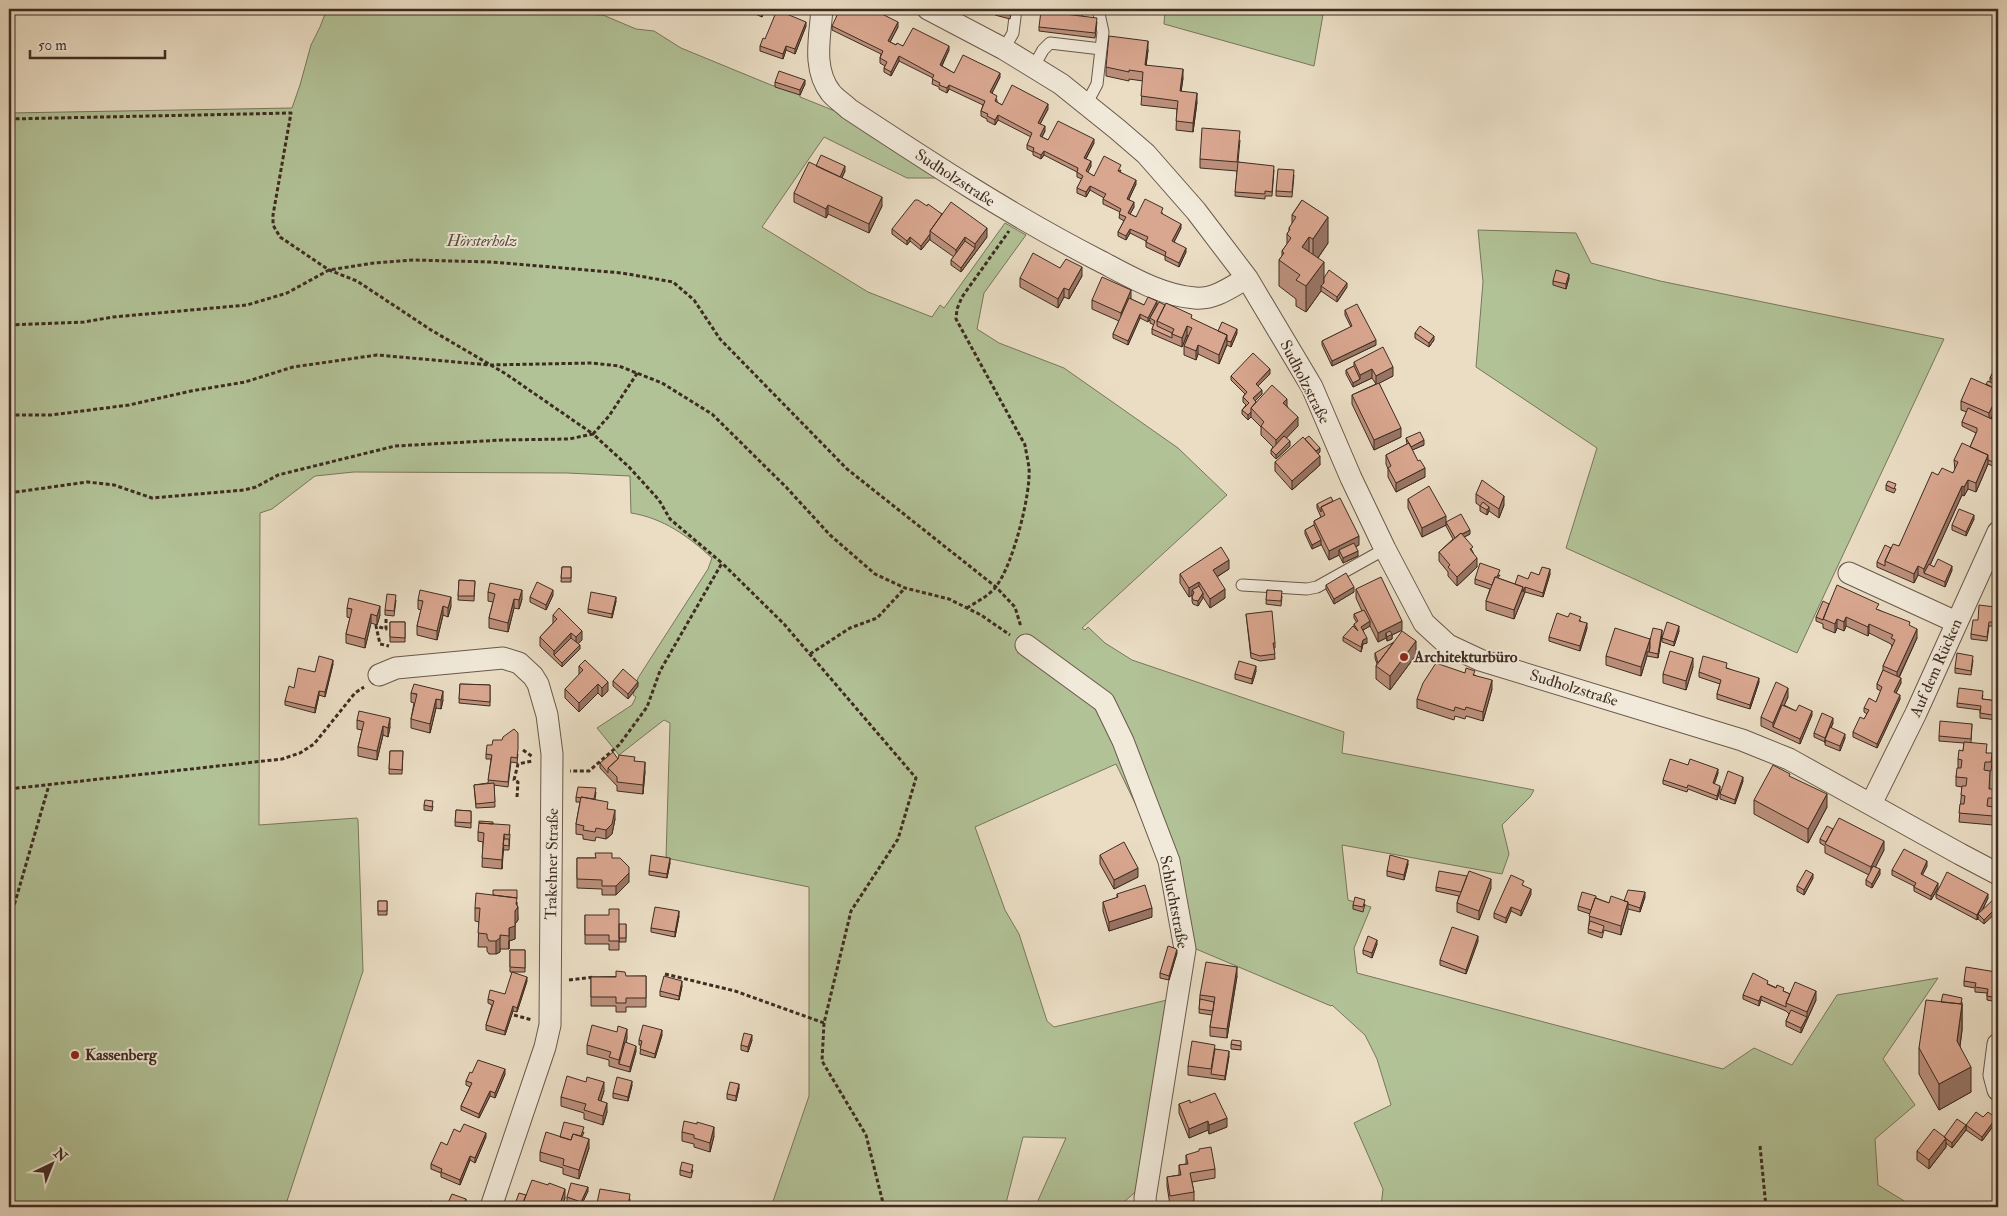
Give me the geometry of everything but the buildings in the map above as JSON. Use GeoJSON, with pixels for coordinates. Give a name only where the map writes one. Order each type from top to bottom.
{"type":"FeatureCollection","features":[{"type":"Feature","properties":{"kind":"street","name":"Sudholzstraße"},"geometry":{"type":"LineString","coordinates":[[822,9],[818,55],[822,78],[832,94],[887,134],[1018,217],[1110,267],[1174,295],[1196,299],[1212,296],[1247,278]]}},
{"type":"Feature","properties":{"kind":"street","name":"Sudholzstraße"},"geometry":{"type":"LineString","coordinates":[[928,9],[1034,66],[1087,103],[1146,154],[1196,211],[1247,278],[1312,387],[1350,478],[1384,549],[1424,623],[1440,639],[1480,660],[1742,740],[1789,759],[1998,874]]}},
{"type":"Feature","properties":{"kind":"street","name":"Auf dem Rücken"},"geometry":{"type":"LineString","coordinates":[[1871,804],[1916,713],[1998,532]]}},
{"type":"Feature","properties":{"kind":"street"},"geometry":{"type":"LineString","coordinates":[[1849,573],[1956,622]]}},
{"type":"Feature","properties":{"kind":"street","name":"Schluchtstraße"},"geometry":{"type":"LineString","coordinates":[[1026,645],[1104,702],[1123,741],[1169,861],[1185,950],[1145,1198],[1146,1207]]}},
{"type":"Feature","properties":{"kind":"street","name":"Trakehner Straße"},"geometry":{"type":"LineString","coordinates":[[379,675],[396,668],[503,658],[519,663],[533,676],[542,694],[548,725],[553,771],[551,1016],[548,1040],[491,1207]]}},
{"type":"Feature","properties":{"kind":"street"},"geometry":{"type":"LineString","coordinates":[[1998,1044],[1994,1075],[1998,1090]]}},
{"type":"Feature","properties":{"kind":"lane"},"geometry":{"type":"LineString","coordinates":[[1004,49],[1013,33],[1016,9]]}},
{"type":"Feature","properties":{"kind":"lane"},"geometry":{"type":"LineString","coordinates":[[1087,103],[1097,84],[1103,32],[1098,9]]}},
{"type":"Feature","properties":{"kind":"lane"},"geometry":{"type":"LineString","coordinates":[[1034,66],[1043,50],[1050,43],[1101,49]]}},
{"type":"Feature","properties":{"kind":"lane"},"geometry":{"type":"LineString","coordinates":[[1242,586],[1308,589],[1316,587],[1384,549]]}},
{"type":"Feature","properties":{"kind":"path"},"geometry":{"type":"LineString","coordinates":[[9,119],[290,112],[273,225],[280,236],[329,270],[357,281],[431,330],[490,365],[593,434],[629,467],[659,500],[670,519],[722,563],[784,624],[916,778],[898,839],[851,911],[824,1023],[822,1060],[866,1135],[884,1207]]}},
{"type":"Feature","properties":{"kind":"path"},"geometry":{"type":"LineString","coordinates":[[967,608],[996,587],[1004,572],[1018,531],[1028,485],[1029,468],[1024,445],[1015,425],[956,318],[957,309],[962,297],[1018,217]]}},
{"type":"Feature","properties":{"kind":"path"},"geometry":{"type":"LineString","coordinates":[[9,325],[84,322],[114,317],[247,305],[287,293],[329,270],[374,262],[414,260],[492,262],[622,273],[673,282],[694,300],[720,339],[847,469],[996,587],[1015,607],[1026,645]]}},
{"type":"Feature","properties":{"kind":"path"},"geometry":{"type":"LineString","coordinates":[[9,415],[51,415],[129,405],[191,391],[245,382],[293,368],[377,355],[490,365],[592,363],[619,366],[662,383],[712,414],[786,487],[830,535],[876,574],[905,588],[948,599],[967,608],[1026,645]]}},
{"type":"Feature","properties":{"kind":"path"},"geometry":{"type":"LineString","coordinates":[[9,493],[87,482],[114,485],[152,498],[235,491],[256,487],[278,475],[395,446],[503,440],[568,439],[593,434],[609,416],[638,372]]}},
{"type":"Feature","properties":{"kind":"path"},"geometry":{"type":"LineString","coordinates":[[553,771],[589,771],[619,745],[646,707],[660,671],[722,563]]}},
{"type":"Feature","properties":{"kind":"path"},"geometry":{"type":"LineString","coordinates":[[810,654],[850,628],[877,618],[905,588]]}},
{"type":"Feature","properties":{"kind":"path"},"geometry":{"type":"LineString","coordinates":[[386,619],[386,629],[376,626],[380,644],[389,646]]}},
{"type":"Feature","properties":{"kind":"path"},"geometry":{"type":"LineString","coordinates":[[9,789],[282,759],[300,753],[314,744],[355,693],[379,675]]}},
{"type":"Feature","properties":{"kind":"path"},"geometry":{"type":"LineString","coordinates":[[517,797],[518,782],[514,780],[518,764],[535,760],[523,750]]}},
{"type":"Feature","properties":{"kind":"path"},"geometry":{"type":"LineString","coordinates":[[9,923],[50,785]]}},
{"type":"Feature","properties":{"kind":"path"},"geometry":{"type":"LineString","coordinates":[[666,974],[735,991],[824,1023]]}},
{"type":"Feature","properties":{"kind":"path"},"geometry":{"type":"LineString","coordinates":[[551,977],[576,981],[592,977],[600,978]]}},
{"type":"Feature","properties":{"kind":"path"},"geometry":{"type":"LineString","coordinates":[[1760,1146],[1766,1207]]}},
{"type":"Feature","properties":{"kind":"green space","name":"Hörsterholz"},"geometry":{"type":"Polygon","coordinates":[[[327,9],[467,9],[603,15],[636,29],[654,31],[681,48],[771,85],[800,94],[800,97],[840,113],[939,178],[907,178],[824,137],[762,227],[868,292],[932,317],[940,305],[944,308],[1005,223],[1026,235],[984,293],[977,329],[999,343],[1064,368],[1178,448],[1227,495],[1082,628],[1085,630],[1088,627],[1105,643],[1132,660],[1344,732],[1342,753],[1534,790],[1530,797],[1502,825],[1509,854],[1502,874],[1342,845],[1348,900],[1371,907],[1354,948],[1357,973],[1723,1069],[1754,1048],[1792,1065],[1837,995],[1938,978],[1883,1059],[1915,1105],[1875,1139],[1878,1185],[1914,1207],[1381,1207],[1383,1189],[1354,1123],[1391,1105],[1377,1059],[1365,1035],[1332,1005],[1196,949],[1174,883],[1116,764],[975,827],[1005,910],[1019,934],[1047,1021],[1054,1027],[1167,1000],[1140,1188],[1118,1207],[1037,1207],[1036,1205],[1066,1138],[1023,1137],[1005,1207],[771,1207],[809,1096],[809,887],[666,858],[670,723],[664,720],[619,755],[597,728],[632,705],[636,697],[633,695],[638,678],[708,569],[712,558],[694,542],[674,529],[654,519],[631,513],[630,476],[567,473],[354,472],[315,476],[272,509],[260,513],[259,825],[357,818],[358,820],[363,971],[285,1207],[9,1207],[9,113],[292,108],[311,45],[327,9]]]}},
{"type":"Feature","properties":{"kind":"green space"},"geometry":{"type":"Polygon","coordinates":[[[1165,9],[1324,9],[1314,66],[1164,24],[1165,9]]]}},
{"type":"Feature","properties":{"kind":"green space"},"geometry":{"type":"Polygon","coordinates":[[[1478,230],[1576,233],[1591,263],[1660,281],[1944,339],[1797,653],[1566,548],[1597,448],[1476,367],[1483,282],[1478,230]]]}},
{"type":"Feature","properties":{"kind":"place","name":"Architekturbüro"},"geometry":{"type":"Point","coordinates":[1404,657]}},
{"type":"Feature","properties":{"kind":"place","name":"Kassenberg"},"geometry":{"type":"Point","coordinates":[75,1055]}}]}
